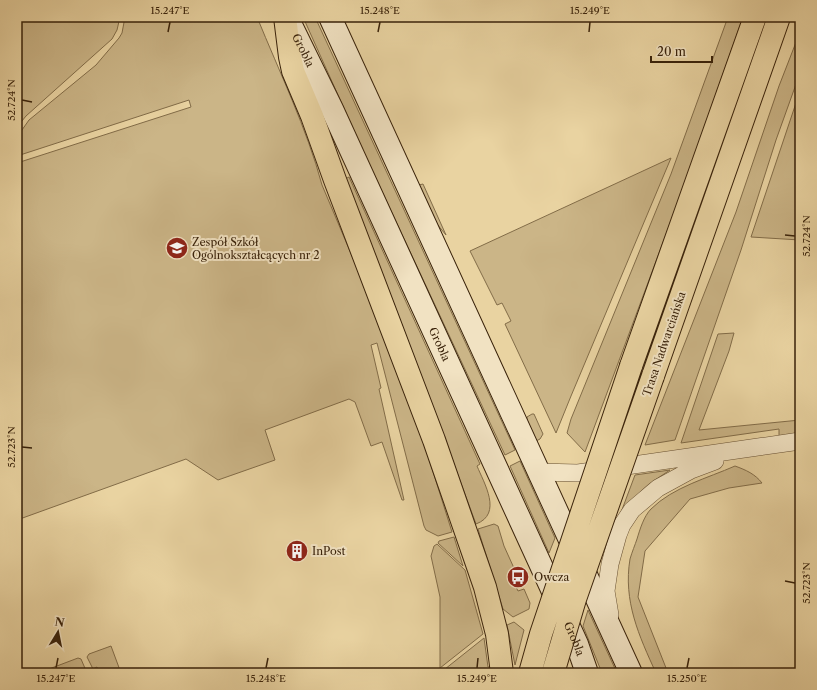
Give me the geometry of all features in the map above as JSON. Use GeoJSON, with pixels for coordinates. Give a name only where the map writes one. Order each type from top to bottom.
{"type":"FeatureCollection","features":[{"type":"Feature","properties":{"kind":"main road"},"geometry":{"type":"LineString","coordinates":[[286,17],[293,71],[312,116],[434,440],[485,587],[497,634],[502,669]]}},
{"type":"Feature","properties":{"kind":"main road","name":"Grobla"},"geometry":{"type":"LineString","coordinates":[[286,17],[332,109],[577,644],[587,673]]}},
{"type":"Feature","properties":{"kind":"main road"},"geometry":{"type":"LineString","coordinates":[[330,17],[631,673]]}},
{"type":"Feature","properties":{"kind":"main road"},"geometry":{"type":"LineString","coordinates":[[530,673],[541,634],[631,366],[754,17]]}},
{"type":"Feature","properties":{"kind":"main road","name":"Trasa Nadwarciańska"},"geometry":{"type":"LineString","coordinates":[[553,673],[575,599],[779,17]]}},
{"type":"Feature","properties":{"kind":"street"},"geometry":{"type":"LineString","coordinates":[[538,472],[578,473],[800,441]]}},
{"type":"Feature","properties":{"kind":"street"},"geometry":{"type":"LineString","coordinates":[[613,633],[606,591],[609,571],[618,535],[622,525],[632,510],[658,488],[690,470],[747,449]]}},
{"type":"Feature","properties":{"kind":"shaded area"},"geometry":{"type":"Polygon","coordinates":[[[17,17],[120,17],[117,30],[112,39],[26,116],[17,127],[17,17]]]}},
{"type":"Feature","properties":{"kind":"shaded area","name":"Zespół Szkół Ogólnokształcących nr 2"},"geometry":{"type":"Polygon","coordinates":[[[125,17],[257,17],[301,121],[322,185],[371,301],[424,443],[452,532],[438,536],[426,530],[424,526],[377,343],[371,345],[381,388],[379,389],[404,500],[402,500],[382,442],[371,446],[355,402],[349,399],[265,430],[275,460],[218,480],[186,459],[17,520],[17,163],[191,107],[189,100],[17,156],[17,137],[29,120],[96,65],[119,38],[122,33],[125,17]]]}},
{"type":"Feature","properties":{"kind":"shaded area"},"geometry":{"type":"Polygon","coordinates":[[[303,17],[315,17],[515,450],[505,455],[364,153],[303,17]]]}},
{"type":"Feature","properties":{"kind":"shaded area"},"geometry":{"type":"Polygon","coordinates":[[[728,17],[743,17],[681,194],[585,452],[567,433],[571,419],[671,174],[728,17]]]}},
{"type":"Feature","properties":{"kind":"shaded area"},"geometry":{"type":"Polygon","coordinates":[[[800,32],[800,73],[776,140],[741,250],[675,440],[645,445],[736,212],[779,86],[800,32]]]}},
{"type":"Feature","properties":{"kind":"shaded area"},"geometry":{"type":"Polygon","coordinates":[[[800,91],[800,240],[751,237],[800,91]]]}},
{"type":"Feature","properties":{"kind":"shaded area"},"geometry":{"type":"Polygon","coordinates":[[[671,158],[556,433],[505,324],[511,321],[502,303],[497,305],[470,251],[671,158]]]}},
{"type":"Feature","properties":{"kind":"shaded area"},"geometry":{"type":"Polygon","coordinates":[[[349,177],[480,464],[477,466],[487,489],[490,506],[489,513],[484,519],[476,524],[345,179],[349,177]]]}},
{"type":"Feature","properties":{"kind":"shaded area"},"geometry":{"type":"Polygon","coordinates":[[[423,184],[446,235],[436,223],[419,185],[423,184]]]}},
{"type":"Feature","properties":{"kind":"shaded area"},"geometry":{"type":"Polygon","coordinates":[[[734,333],[729,351],[699,430],[800,420],[800,434],[779,436],[779,429],[681,443],[718,334],[734,333]]]}},
{"type":"Feature","properties":{"kind":"shaded area"},"geometry":{"type":"Polygon","coordinates":[[[534,414],[543,434],[540,439],[536,441],[527,420],[527,417],[534,414]]]}},
{"type":"Feature","properties":{"kind":"shaded area"},"geometry":{"type":"Polygon","coordinates":[[[520,461],[555,538],[549,553],[510,466],[520,461]]]}},
{"type":"Feature","properties":{"kind":"shaded area"},"geometry":{"type":"Polygon","coordinates":[[[735,466],[750,473],[762,483],[729,488],[690,499],[645,551],[638,597],[668,673],[656,673],[638,632],[629,589],[628,574],[630,559],[641,527],[646,515],[660,501],[680,489],[735,466]]]}},
{"type":"Feature","properties":{"kind":"shaded area"},"geometry":{"type":"Polygon","coordinates":[[[670,470],[640,492],[620,515],[635,475],[670,470]]]}},
{"type":"Feature","properties":{"kind":"shaded area"},"geometry":{"type":"Polygon","coordinates":[[[494,524],[498,526],[504,546],[518,577],[513,581],[518,591],[524,589],[530,603],[529,609],[513,617],[503,609],[478,529],[494,524]]]}},
{"type":"Feature","properties":{"kind":"shaded area"},"geometry":{"type":"Polygon","coordinates":[[[454,537],[463,566],[438,543],[439,541],[454,537]]]}},
{"type":"Feature","properties":{"kind":"shaded area"},"geometry":{"type":"Polygon","coordinates":[[[437,544],[465,570],[483,634],[440,668],[440,597],[431,556],[434,546],[437,544]]]}},
{"type":"Feature","properties":{"kind":"shaded area"},"geometry":{"type":"Polygon","coordinates":[[[588,610],[617,673],[602,673],[583,626],[588,610]]]}},
{"type":"Feature","properties":{"kind":"shaded area"},"geometry":{"type":"Polygon","coordinates":[[[514,622],[524,630],[515,665],[507,625],[514,622]]]}},
{"type":"Feature","properties":{"kind":"shaded area"},"geometry":{"type":"Polygon","coordinates":[[[484,638],[488,667],[492,667],[492,673],[440,673],[484,638]]]}},
{"type":"Feature","properties":{"kind":"shaded area"},"geometry":{"type":"Polygon","coordinates":[[[111,646],[121,673],[99,673],[97,667],[93,669],[87,657],[89,654],[111,646]]]}},
{"type":"Feature","properties":{"kind":"shaded area"},"geometry":{"type":"Polygon","coordinates":[[[78,658],[81,659],[87,673],[47,673],[49,669],[78,658]]]}},
{"type":"Feature","properties":{"kind":"place","name":"Zespół Szkół Ogólnokształcących nr 2"},"geometry":{"type":"Point","coordinates":[177,248]}},
{"type":"Feature","properties":{"kind":"place","name":"InPost"},"geometry":{"type":"Point","coordinates":[297,551]}},
{"type":"Feature","properties":{"kind":"place","name":"Owcza"},"geometry":{"type":"Point","coordinates":[518,577]}}]}
